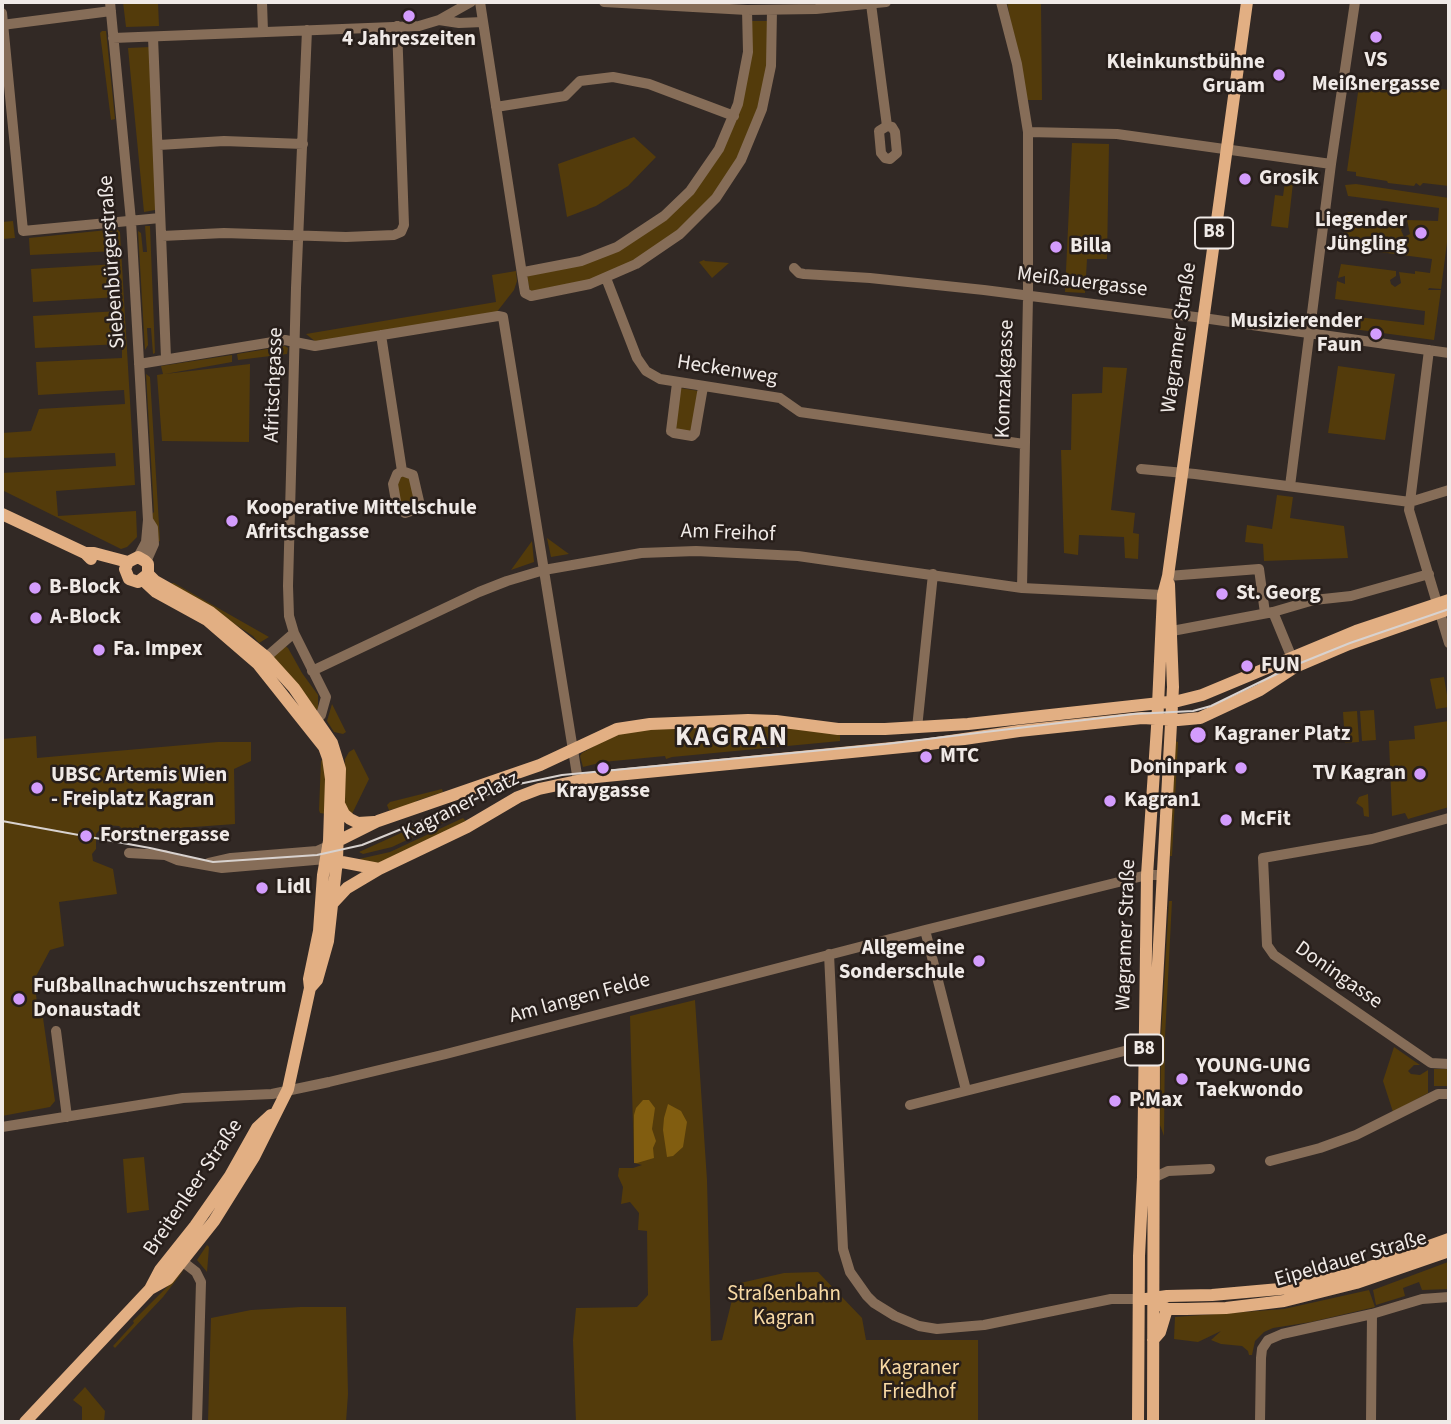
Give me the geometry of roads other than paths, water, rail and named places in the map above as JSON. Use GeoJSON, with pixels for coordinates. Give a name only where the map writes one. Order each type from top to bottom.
{"type":"FeatureCollection","features":[{"type":"Feature","properties":{"kind":"main road","name":"Wagramer Straße"},"geometry":{"type":"LineString","coordinates":[[1138,1422],[1153,1178],[1154,1037],[1162,875],[1164,719],[1157,702],[1163,595],[1168,576],[1247,2]]}},
{"type":"Feature","properties":{"kind":"main road"},"geometry":{"type":"LineString","coordinates":[[2,513],[104,565],[138,567],[156,592],[207,621],[288,680],[326,751],[330,768],[332,851]]}},
{"type":"Feature","properties":{"kind":"main road","name":"Wagramer Straße"},"geometry":{"type":"LineString","coordinates":[[1153,1422],[1153,1340],[1145,1299],[1144,1046],[1147,875],[1164,719],[1172,701],[1171,595],[1168,576]]}},
{"type":"Feature","properties":{"kind":"main road"},"geometry":{"type":"LineString","coordinates":[[1294,663],[1444,606]]}},
{"type":"Feature","properties":{"kind":"main road","name":"Kagraner Platz"},"geometry":{"type":"LineString","coordinates":[[332,851],[378,821],[507,777],[573,751],[617,729],[650,724],[748,720],[851,730],[968,724],[1172,701],[1202,695],[1294,663]]}},
{"type":"Feature","properties":{"kind":"main road","name":"Kagraner Platz"},"geometry":{"type":"LineString","coordinates":[[332,903],[347,888],[379,869],[538,789],[578,780],[693,766],[923,746],[1019,731],[1142,718],[1186,720],[1209,715],[1260,690],[1294,663]]}},
{"type":"Feature","properties":{"kind":"main road"},"geometry":{"type":"LineString","coordinates":[[313,723],[332,743],[340,769],[332,851]]}},
{"type":"Feature","properties":{"kind":"main road"},"geometry":{"type":"LineString","coordinates":[[338,803],[350,820],[358,823],[378,821]]}},
{"type":"Feature","properties":{"kind":"main road"},"geometry":{"type":"LineString","coordinates":[[332,851],[379,869]]}},
{"type":"Feature","properties":{"kind":"main road","name":"Breitenleer Straße"},"geometry":{"type":"LineString","coordinates":[[310,988],[317,980],[328,941],[332,903],[332,851]]}},
{"type":"Feature","properties":{"kind":"main road","name":"Breitenleer Straße"},"geometry":{"type":"LineString","coordinates":[[25,1422],[150,1289],[168,1279],[178,1258],[214,1221],[254,1157],[288,1089],[310,988],[309,979],[332,851]]}},
{"type":"Feature","properties":{"kind":"main road","name":"Eipeldauer Straße"},"geometry":{"type":"LineString","coordinates":[[1145,1299],[1268,1290],[1310,1284],[1384,1263],[1449,1239]]}},
{"type":"Feature","properties":{"kind":"main road","name":"Eipeldauer Straße"},"geometry":{"type":"LineString","coordinates":[[1167,1309],[1226,1308],[1284,1301],[1356,1283],[1449,1251]]}},
{"type":"Feature","properties":{"kind":"main road"},"geometry":{"type":"LineString","coordinates":[[1145,1299],[1167,1309],[1160,1332],[1153,1340]]}},
{"type":"Feature","properties":{"kind":"street"},"geometry":{"type":"LineString","coordinates":[[262,2],[263,32]]}},
{"type":"Feature","properties":{"kind":"street"},"geometry":{"type":"LineString","coordinates":[[449,2],[449,14]]}},
{"type":"Feature","properties":{"kind":"street"},"geometry":{"type":"LineString","coordinates":[[113,38],[419,26],[439,20],[471,2]]}},
{"type":"Feature","properties":{"kind":"street"},"geometry":{"type":"LineString","coordinates":[[480,2],[524,272],[525,293],[531,296],[562,291],[606,278],[648,257],[680,234],[707,208],[731,177],[751,139],[766,94],[772,53],[772,10]]}},
{"type":"Feature","properties":{"kind":"street"},"geometry":{"type":"LineString","coordinates":[[604,2],[747,10],[886,2]]}},
{"type":"Feature","properties":{"kind":"street","name":"Komzakgasse"},"geometry":{"type":"LineString","coordinates":[[1001,2],[1013,47],[1028,132],[1028,297],[1022,588]]}},
{"type":"Feature","properties":{"kind":"street"},"geometry":{"type":"LineString","coordinates":[[1290,486],[1331,164],[1355,2]]}},
{"type":"Feature","properties":{"kind":"street"},"geometry":{"type":"LineString","coordinates":[[872,4],[887,126]]}},
{"type":"Feature","properties":{"kind":"street"},"geometry":{"type":"LineString","coordinates":[[2,24],[111,6]]}},
{"type":"Feature","properties":{"kind":"street","name":"Siebenbürgerstraße"},"geometry":{"type":"LineString","coordinates":[[111,6],[131,221],[148,520],[153,528],[154,544],[138,567]]}},
{"type":"Feature","properties":{"kind":"street"},"geometry":{"type":"LineString","coordinates":[[524,272],[567,265],[597,256],[629,241],[678,204],[705,172],[734,116],[746,66],[749,38],[747,10]]}},
{"type":"Feature","properties":{"kind":"street"},"geometry":{"type":"LineString","coordinates":[[2,13],[23,231],[160,218]]}},
{"type":"Feature","properties":{"kind":"street"},"geometry":{"type":"LineString","coordinates":[[439,20],[483,22]]}},
{"type":"Feature","properties":{"kind":"street"},"geometry":{"type":"LineString","coordinates":[[162,236],[224,233],[394,235],[404,228],[397,26]]}},
{"type":"Feature","properties":{"kind":"street","name":"Afritschgasse"},"geometry":{"type":"LineString","coordinates":[[307,30],[288,586],[289,616],[294,633],[326,697],[325,707],[313,723]]}},
{"type":"Feature","properties":{"kind":"street"},"geometry":{"type":"LineString","coordinates":[[153,37],[166,358]]}},
{"type":"Feature","properties":{"kind":"street"},"geometry":{"type":"LineString","coordinates":[[496,107],[565,96],[580,81],[613,77],[649,84],[734,116]]}},
{"type":"Feature","properties":{"kind":"street"},"geometry":{"type":"LineString","coordinates":[[1028,132],[1117,134],[1331,164]]}},
{"type":"Feature","properties":{"kind":"street"},"geometry":{"type":"LineString","coordinates":[[159,145],[224,141],[303,144]]}},
{"type":"Feature","properties":{"kind":"street","name":"Meißauergasse"},"geometry":{"type":"LineString","coordinates":[[794,268],[804,274],[896,280],[1203,318],[1449,353]]}},
{"type":"Feature","properties":{"kind":"street","name":"Heckenweg"},"geometry":{"type":"LineString","coordinates":[[606,278],[640,363],[656,377],[677,383],[780,398],[800,412],[1024,444]]}},
{"type":"Feature","properties":{"kind":"street"},"geometry":{"type":"LineString","coordinates":[[139,364],[285,340],[315,346],[503,317],[578,780]]}},
{"type":"Feature","properties":{"kind":"street"},"geometry":{"type":"LineString","coordinates":[[381,335],[402,471]]}},
{"type":"Feature","properties":{"kind":"street"},"geometry":{"type":"LineString","coordinates":[[1429,350],[1409,510],[1429,574],[1444,606],[1449,643]]}},
{"type":"Feature","properties":{"kind":"street"},"geometry":{"type":"LineString","coordinates":[[677,383],[671,431],[692,436],[695,433],[703,387]]}},
{"type":"Feature","properties":{"kind":"street"},"geometry":{"type":"LineString","coordinates":[[1141,469],[1409,502],[1449,490]]}},
{"type":"Feature","properties":{"kind":"street","name":"Am Freihof"},"geometry":{"type":"LineString","coordinates":[[312,671],[479,592],[544,570],[641,553],[696,551],[798,556],[1022,588],[1163,595]]}},
{"type":"Feature","properties":{"kind":"street"},"geometry":{"type":"LineString","coordinates":[[1168,576],[1259,569],[1269,612],[1294,663]]}},
{"type":"Feature","properties":{"kind":"street"},"geometry":{"type":"LineString","coordinates":[[917,727],[933,574]]}},
{"type":"Feature","properties":{"kind":"street"},"geometry":{"type":"LineString","coordinates":[[1172,631],[1269,612],[1314,600],[1376,590],[1429,574]]}},
{"type":"Feature","properties":{"kind":"street"},"geometry":{"type":"LineString","coordinates":[[262,661],[294,633]]}},
{"type":"Feature","properties":{"kind":"street","name":"Doningasse"},"geometry":{"type":"LineString","coordinates":[[1449,818],[1372,839],[1263,858],[1267,945],[1273,955],[1431,1063],[1449,1064]]}},
{"type":"Feature","properties":{"kind":"street"},"geometry":{"type":"LineString","coordinates":[[129,853],[165,855],[177,860],[222,868],[332,851]]}},
{"type":"Feature","properties":{"kind":"street","name":"Am langen Felde"},"geometry":{"type":"LineString","coordinates":[[2,1127],[183,1098],[272,1094],[329,1082],[925,930],[1147,875],[1162,875]]}},
{"type":"Feature","properties":{"kind":"street"},"geometry":{"type":"LineString","coordinates":[[925,930],[966,1090]]}},
{"type":"Feature","properties":{"kind":"street"},"geometry":{"type":"LineString","coordinates":[[829,954],[844,1256],[858,1286],[874,1303],[907,1322],[937,1329],[984,1325],[1111,1299],[1145,1299]]}},
{"type":"Feature","properties":{"kind":"street"},"geometry":{"type":"LineString","coordinates":[[55,1031],[67,1117]]}},
{"type":"Feature","properties":{"kind":"street"},"geometry":{"type":"LineString","coordinates":[[910,1105],[1144,1046]]}},
{"type":"Feature","properties":{"kind":"street"},"geometry":{"type":"LineString","coordinates":[[1270,1161],[1346,1139],[1388,1121],[1438,1094],[1449,1094]]}},
{"type":"Feature","properties":{"kind":"street"},"geometry":{"type":"LineString","coordinates":[[1153,1178],[1168,1171],[1210,1169]]}},
{"type":"Feature","properties":{"kind":"street"},"geometry":{"type":"LineString","coordinates":[[178,1258],[198,1275],[202,1286],[197,1422]]}},
{"type":"Feature","properties":{"kind":"street"},"geometry":{"type":"LineString","coordinates":[[1260,1422],[1261,1358],[1262,1349],[1268,1340],[1282,1334],[1372,1314],[1422,1299],[1449,1297]]}},
{"type":"Feature","properties":{"kind":"street"},"geometry":{"type":"LineString","coordinates":[[1371,1422],[1372,1314]]}},
{"type":"Feature","properties":{"kind":"tram line"},"geometry":{"type":"LineString","coordinates":[[2,821],[213,862],[317,855],[362,845],[519,784],[562,775],[886,744],[1134,714],[1193,711],[1211,706],[1293,666],[1350,643],[1449,609]]}},
{"type":"Feature","properties":{"kind":"place","name":"4 Jahreszeiten"},"geometry":{"type":"Point","coordinates":[409,16]}},
{"type":"Feature","properties":{"kind":"place","name":"VS Meißnergasse"},"geometry":{"type":"Point","coordinates":[1376,37]}},
{"type":"Feature","properties":{"kind":"place","name":"Kleinkunstbühne Gruam"},"geometry":{"type":"Point","coordinates":[1279,75]}},
{"type":"Feature","properties":{"kind":"place","name":"Grosik"},"geometry":{"type":"Point","coordinates":[1245,179]}},
{"type":"Feature","properties":{"kind":"place","name":"Liegender Jüngling"},"geometry":{"type":"Point","coordinates":[1421,233]}},
{"type":"Feature","properties":{"kind":"place","name":"Billa"},"geometry":{"type":"Point","coordinates":[1056,247]}},
{"type":"Feature","properties":{"kind":"place","name":"Musizierender Faun"},"geometry":{"type":"Point","coordinates":[1376,334]}},
{"type":"Feature","properties":{"kind":"place","name":"Kooperative Mittelschule Afritschgasse"},"geometry":{"type":"Point","coordinates":[232,521]}},
{"type":"Feature","properties":{"kind":"place","name":"B-Block"},"geometry":{"type":"Point","coordinates":[35,588]}},
{"type":"Feature","properties":{"kind":"place","name":"St. Georg"},"geometry":{"type":"Point","coordinates":[1222,594]}},
{"type":"Feature","properties":{"kind":"place","name":"A-Block"},"geometry":{"type":"Point","coordinates":[36,618]}},
{"type":"Feature","properties":{"kind":"place","name":"Fa. Impex"},"geometry":{"type":"Point","coordinates":[99,650]}},
{"type":"Feature","properties":{"kind":"place","name":"FUN"},"geometry":{"type":"Point","coordinates":[1247,666]}},
{"type":"Feature","properties":{"kind":"place","name":"Kagraner Platz"},"geometry":{"type":"Point","coordinates":[1198,735]}},
{"type":"Feature","properties":{"kind":"place","name":"MTC"},"geometry":{"type":"Point","coordinates":[926,757]}},
{"type":"Feature","properties":{"kind":"place","name":"Kraygasse"},"geometry":{"type":"Point","coordinates":[603,768]}},
{"type":"Feature","properties":{"kind":"place","name":"Doninpark"},"geometry":{"type":"Point","coordinates":[1241,768]}},
{"type":"Feature","properties":{"kind":"place","name":"TV Kagran"},"geometry":{"type":"Point","coordinates":[1420,774]}},
{"type":"Feature","properties":{"kind":"place","name":"UBSC Artemis Wien - Freiplatz Kagran"},"geometry":{"type":"Point","coordinates":[37,788]}},
{"type":"Feature","properties":{"kind":"place","name":"Kagran1"},"geometry":{"type":"Point","coordinates":[1110,801]}},
{"type":"Feature","properties":{"kind":"place","name":"McFit"},"geometry":{"type":"Point","coordinates":[1226,820]}},
{"type":"Feature","properties":{"kind":"place","name":"Forstnergasse"},"geometry":{"type":"Point","coordinates":[86,836]}},
{"type":"Feature","properties":{"kind":"place","name":"Lidl"},"geometry":{"type":"Point","coordinates":[262,888]}},
{"type":"Feature","properties":{"kind":"place","name":"Allgemeine Sonderschule"},"geometry":{"type":"Point","coordinates":[979,961]}},
{"type":"Feature","properties":{"kind":"place","name":"Fußballnachwuchszentrum Donaustadt"},"geometry":{"type":"Point","coordinates":[19,999]}},
{"type":"Feature","properties":{"kind":"place","name":"YOUNG-UNG Taekwondo"},"geometry":{"type":"Point","coordinates":[1182,1079]}},
{"type":"Feature","properties":{"kind":"place","name":"P.Max"},"geometry":{"type":"Point","coordinates":[1115,1101]}},
{"type":"Feature","properties":{"kind":"district","name":"KAGRAN"},"geometry":{"type":"Point","coordinates":[732,739]}},
{"type":"Feature","properties":{"kind":"park label","name":"Straßenbahn Kagran"},"geometry":{"type":"Point","coordinates":[784,1307]}},
{"type":"Feature","properties":{"kind":"park label","name":"Kagraner Friedhof"},"geometry":{"type":"Point","coordinates":[919,1381]}}]}
